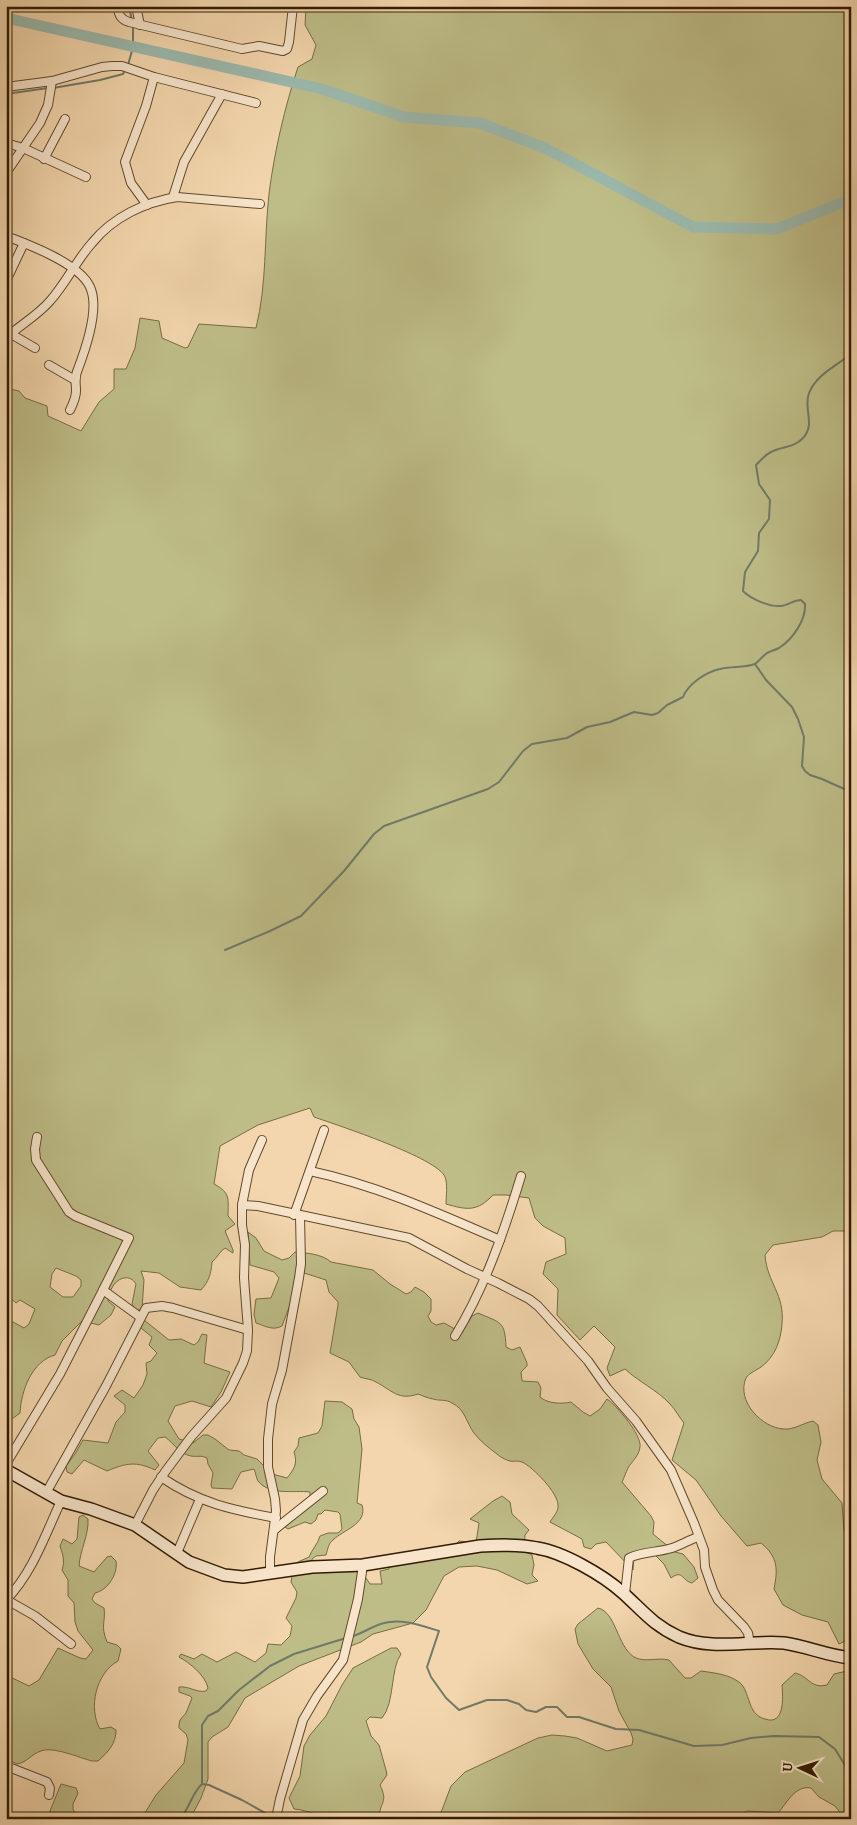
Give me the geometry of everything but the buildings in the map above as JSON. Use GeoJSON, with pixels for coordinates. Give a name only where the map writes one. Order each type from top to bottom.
{"type":"FeatureCollection","features":[{"type":"Feature","properties":{"kind":"main road"},"geometry":{"type":"LineString","coordinates":[[6,1470],[61,1501],[91,1509],[135,1525],[189,1562],[224,1575],[243,1577],[312,1567],[363,1564],[480,1546],[497,1545],[536,1548],[574,1561],[595,1573],[625,1594],[643,1614],[661,1628],[681,1638],[700,1643],[784,1643],[851,1658]]}},
{"type":"Feature","properties":{"kind":"street"},"geometry":{"type":"LineString","coordinates":[[117,6],[123,20],[135,24],[242,49],[259,46],[284,51],[290,42],[293,6]]}},
{"type":"Feature","properties":{"kind":"street"},"geometry":{"type":"LineString","coordinates":[[135,24],[136,6]]}},
{"type":"Feature","properties":{"kind":"street"},"geometry":{"type":"LineString","coordinates":[[6,87],[52,82],[102,67],[122,66],[154,77],[256,103]]}},
{"type":"Feature","properties":{"kind":"street"},"geometry":{"type":"LineString","coordinates":[[147,205],[131,183],[125,162],[146,106],[154,77]]}},
{"type":"Feature","properties":{"kind":"street"},"geometry":{"type":"LineString","coordinates":[[6,174],[40,123],[52,82]]}},
{"type":"Feature","properties":{"kind":"street"},"geometry":{"type":"LineString","coordinates":[[173,197],[184,162],[222,94]]}},
{"type":"Feature","properties":{"kind":"street"},"geometry":{"type":"LineString","coordinates":[[44,158],[65,118]]}},
{"type":"Feature","properties":{"kind":"street"},"geometry":{"type":"LineString","coordinates":[[6,143],[23,148],[86,177]]}},
{"type":"Feature","properties":{"kind":"street"},"geometry":{"type":"LineString","coordinates":[[35,348],[9,334],[44,308],[105,228],[128,213],[173,197],[260,204]]}},
{"type":"Feature","properties":{"kind":"street"},"geometry":{"type":"LineString","coordinates":[[6,236],[74,268],[90,286],[94,306],[86,346],[75,380],[76,395],[70,410]]}},
{"type":"Feature","properties":{"kind":"street"},"geometry":{"type":"LineString","coordinates":[[6,281],[24,243]]}},
{"type":"Feature","properties":{"kind":"street"},"geometry":{"type":"LineString","coordinates":[[49,365],[75,380]]}},
{"type":"Feature","properties":{"kind":"street"},"geometry":{"type":"LineString","coordinates":[[270,1574],[276,1518],[275,1500],[268,1468],[268,1439],[272,1404],[282,1370],[301,1264],[297,1215],[324,1130]]}},
{"type":"Feature","properties":{"kind":"street"},"geometry":{"type":"LineString","coordinates":[[6,1464],[60,1374],[129,1238],[69,1212],[35,1157],[38,1137]]}},
{"type":"Feature","properties":{"kind":"street"},"geometry":{"type":"LineString","coordinates":[[135,1525],[161,1477],[191,1437],[226,1398],[247,1351],[248,1330],[244,1278],[245,1245],[242,1205],[249,1170],[262,1140]]}},
{"type":"Feature","properties":{"kind":"street"},"geometry":{"type":"LineString","coordinates":[[310,1171],[352,1181],[404,1199],[500,1240]]}},
{"type":"Feature","properties":{"kind":"street"},"geometry":{"type":"LineString","coordinates":[[455,1336],[486,1278],[521,1176]]}},
{"type":"Feature","properties":{"kind":"street"},"geometry":{"type":"LineString","coordinates":[[242,1205],[258,1206],[409,1238],[486,1278],[498,1282],[538,1306],[588,1361],[671,1470],[704,1550],[705,1567],[713,1590],[718,1600],[744,1627],[748,1633],[750,1644]]}},
{"type":"Feature","properties":{"kind":"street"},"geometry":{"type":"LineString","coordinates":[[103,1290],[140,1317]]}},
{"type":"Feature","properties":{"kind":"street"},"geometry":{"type":"LineString","coordinates":[[46,1493],[106,1386],[146,1308],[162,1306],[248,1330]]}},
{"type":"Feature","properties":{"kind":"street"},"geometry":{"type":"LineString","coordinates":[[161,1477],[200,1499],[276,1518]]}},
{"type":"Feature","properties":{"kind":"street"},"geometry":{"type":"LineString","coordinates":[[274,1530],[323,1491]]}},
{"type":"Feature","properties":{"kind":"street"},"geometry":{"type":"LineString","coordinates":[[177,1554],[200,1499]]}},
{"type":"Feature","properties":{"kind":"street"},"geometry":{"type":"LineString","coordinates":[[61,1501],[34,1561],[19,1586],[6,1600],[35,1616],[71,1644]]}},
{"type":"Feature","properties":{"kind":"street"},"geometry":{"type":"LineString","coordinates":[[625,1594],[629,1558],[638,1553],[674,1547],[698,1537]]}},
{"type":"Feature","properties":{"kind":"street"},"geometry":{"type":"LineString","coordinates":[[276,1819],[302,1720],[343,1660],[358,1599],[363,1564]]}},
{"type":"Feature","properties":{"kind":"street"},"geometry":{"type":"LineString","coordinates":[[6,1766],[47,1782],[50,1788],[50,1795]]}},
{"type":"Feature","properties":{"kind":"shaded area"},"geometry":{"type":"Polygon","coordinates":[[[306,6],[851,6],[851,1233],[833,1231],[822,1237],[773,1245],[765,1255],[766,1265],[781,1304],[781,1330],[779,1342],[774,1353],[766,1363],[747,1376],[744,1387],[748,1404],[753,1412],[767,1424],[784,1429],[813,1421],[818,1425],[821,1442],[817,1460],[822,1479],[842,1503],[844,1530],[851,1539],[851,1629],[848,1630],[845,1641],[839,1644],[828,1622],[802,1615],[783,1605],[774,1589],[776,1569],[771,1553],[761,1543],[747,1546],[721,1516],[696,1480],[672,1460],[684,1423],[672,1406],[625,1369],[610,1376],[607,1368],[615,1347],[594,1326],[580,1340],[557,1315],[558,1289],[543,1274],[546,1262],[566,1254],[565,1238],[543,1226],[535,1218],[529,1198],[493,1195],[477,1207],[471,1208],[460,1208],[446,1204],[446,1180],[438,1169],[386,1143],[314,1117],[310,1108],[258,1125],[220,1146],[214,1184],[226,1194],[228,1216],[235,1224],[225,1231],[233,1253],[225,1248],[212,1262],[209,1277],[201,1290],[180,1287],[159,1273],[141,1271],[144,1280],[142,1309],[136,1311],[132,1304],[136,1284],[128,1278],[118,1280],[110,1291],[108,1301],[115,1307],[111,1315],[99,1325],[82,1321],[62,1341],[55,1355],[47,1358],[34,1370],[25,1387],[20,1413],[12,1419],[6,1419],[6,1322],[13,1322],[24,1328],[29,1324],[35,1309],[20,1300],[16,1303],[6,1294],[6,388],[19,391],[25,398],[47,406],[48,416],[81,431],[99,402],[114,389],[114,369],[126,369],[135,348],[140,318],[159,321],[162,338],[185,348],[188,347],[199,324],[256,328],[264,278],[267,211],[277,146],[298,67],[312,59],[316,45],[305,25],[306,6]],[[56,1268],[52,1274],[50,1287],[63,1297],[73,1297],[81,1286],[81,1280],[56,1268]]]}},
{"type":"Feature","properties":{"kind":"shaded area"},"geometry":{"type":"Polygon","coordinates":[[[248,1232],[256,1238],[264,1251],[282,1260],[289,1258],[295,1252],[314,1254],[331,1262],[373,1270],[406,1294],[415,1287],[431,1299],[431,1311],[428,1316],[431,1322],[436,1325],[444,1323],[462,1333],[472,1316],[478,1313],[497,1321],[503,1327],[506,1347],[512,1350],[520,1347],[527,1363],[527,1366],[521,1372],[522,1381],[538,1382],[541,1388],[540,1397],[547,1401],[555,1403],[571,1402],[590,1416],[600,1409],[607,1399],[628,1421],[640,1442],[638,1453],[628,1468],[622,1482],[651,1516],[654,1522],[653,1534],[675,1552],[683,1554],[694,1567],[698,1578],[692,1583],[680,1575],[671,1578],[664,1564],[655,1555],[634,1556],[633,1570],[606,1542],[596,1544],[591,1549],[584,1547],[582,1539],[550,1522],[557,1512],[558,1505],[554,1494],[544,1481],[527,1465],[520,1461],[505,1459],[479,1439],[460,1409],[447,1401],[435,1400],[418,1394],[406,1396],[396,1394],[374,1381],[360,1377],[349,1362],[330,1353],[338,1302],[329,1292],[326,1280],[304,1273],[296,1282],[282,1326],[272,1328],[256,1323],[254,1314],[256,1299],[271,1298],[279,1278],[274,1272],[250,1265],[248,1232]]]}},
{"type":"Feature","properties":{"kind":"shaded area"},"geometry":{"type":"Polygon","coordinates":[[[144,1320],[169,1340],[181,1339],[194,1345],[202,1334],[207,1335],[204,1363],[230,1372],[221,1392],[211,1407],[192,1401],[175,1406],[168,1421],[179,1439],[193,1443],[203,1435],[208,1435],[229,1450],[239,1451],[244,1455],[257,1459],[272,1474],[287,1478],[295,1466],[294,1452],[298,1446],[299,1438],[318,1433],[322,1426],[325,1401],[342,1402],[352,1409],[354,1419],[359,1427],[362,1449],[357,1503],[362,1505],[363,1512],[354,1526],[331,1542],[326,1555],[316,1556],[312,1559],[312,1564],[359,1562],[358,1573],[366,1578],[370,1584],[382,1584],[380,1571],[389,1569],[387,1556],[456,1544],[459,1541],[476,1543],[479,1523],[470,1519],[502,1496],[510,1502],[512,1514],[529,1530],[525,1535],[524,1551],[532,1555],[534,1565],[532,1575],[538,1581],[527,1584],[497,1570],[477,1566],[459,1567],[444,1576],[426,1610],[413,1623],[373,1634],[361,1642],[299,1666],[245,1698],[228,1727],[212,1737],[208,1742],[208,1779],[190,1819],[141,1819],[156,1795],[184,1763],[188,1740],[186,1734],[179,1728],[179,1725],[192,1698],[179,1692],[179,1687],[202,1691],[206,1691],[208,1688],[197,1670],[179,1657],[181,1654],[194,1659],[202,1654],[217,1662],[236,1652],[255,1662],[266,1653],[268,1644],[281,1645],[290,1636],[292,1626],[286,1618],[296,1598],[297,1592],[291,1582],[298,1562],[309,1557],[320,1536],[328,1533],[338,1533],[342,1529],[340,1514],[325,1510],[318,1514],[316,1520],[311,1524],[305,1522],[288,1529],[285,1527],[310,1505],[310,1492],[269,1489],[258,1481],[254,1469],[241,1472],[232,1489],[212,1488],[213,1473],[207,1458],[183,1453],[165,1437],[158,1438],[148,1451],[159,1465],[155,1470],[142,1465],[131,1464],[107,1471],[84,1460],[72,1474],[67,1472],[66,1466],[83,1440],[108,1443],[116,1422],[125,1412],[125,1405],[114,1396],[122,1390],[134,1398],[143,1385],[147,1374],[146,1363],[151,1361],[157,1353],[149,1345],[152,1337],[141,1328],[144,1320]]]}},
{"type":"Feature","properties":{"kind":"shaded area"},"geometry":{"type":"Polygon","coordinates":[[[83,1515],[88,1519],[88,1525],[79,1566],[94,1572],[107,1557],[111,1556],[116,1561],[114,1576],[111,1581],[104,1589],[95,1593],[92,1599],[104,1608],[104,1627],[107,1642],[117,1645],[121,1649],[118,1661],[110,1667],[99,1682],[95,1701],[96,1721],[100,1729],[111,1727],[116,1730],[115,1739],[108,1751],[98,1761],[59,1751],[46,1750],[38,1752],[24,1762],[17,1764],[6,1758],[6,1675],[29,1686],[39,1680],[58,1648],[86,1659],[93,1650],[78,1631],[75,1622],[74,1603],[68,1596],[68,1580],[62,1570],[63,1558],[60,1546],[63,1539],[72,1544],[77,1539],[79,1517],[83,1515]]]}},
{"type":"Feature","properties":{"kind":"shaded area"},"geometry":{"type":"Polygon","coordinates":[[[598,1608],[609,1616],[628,1652],[634,1657],[642,1660],[669,1660],[685,1678],[691,1678],[701,1671],[721,1674],[735,1679],[743,1686],[755,1712],[765,1719],[772,1720],[779,1714],[782,1703],[782,1685],[795,1673],[813,1684],[821,1686],[827,1685],[834,1674],[851,1670],[851,1819],[845,1819],[835,1806],[819,1797],[811,1788],[805,1788],[796,1792],[778,1813],[747,1811],[736,1819],[435,1819],[442,1810],[451,1786],[465,1772],[538,1738],[552,1735],[577,1738],[607,1751],[632,1745],[631,1733],[619,1711],[611,1687],[593,1669],[578,1644],[575,1629],[578,1624],[598,1608]]]}},
{"type":"Feature","properties":{"kind":"shaded area"},"geometry":{"type":"Polygon","coordinates":[[[391,1648],[397,1648],[401,1654],[395,1668],[389,1704],[382,1718],[370,1717],[366,1721],[371,1736],[379,1745],[387,1775],[380,1785],[384,1799],[379,1819],[334,1819],[294,1809],[289,1798],[300,1776],[304,1746],[310,1735],[326,1716],[353,1668],[391,1648]]]}},
{"type":"Feature","properties":{"kind":"shaded area"},"geometry":{"type":"Polygon","coordinates":[[[61,1784],[76,1788],[78,1793],[73,1804],[73,1810],[83,1819],[56,1819],[51,1815],[50,1811],[61,1784]]]}},
{"type":"Feature","properties":{"kind":"waterway"},"geometry":{"type":"LineString","coordinates":[[129,6],[132,21]]}},
{"type":"Feature","properties":{"kind":"waterway"},"geometry":{"type":"LineString","coordinates":[[6,18],[322,89],[404,117],[480,123],[547,149],[693,227],[777,229],[851,199]]}},
{"type":"Feature","properties":{"kind":"waterway"},"geometry":{"type":"LineString","coordinates":[[128,65],[133,47],[133,26]]}},
{"type":"Feature","properties":{"kind":"waterway"},"geometry":{"type":"LineString","coordinates":[[53,88],[100,80],[123,74],[126,69]]}},
{"type":"Feature","properties":{"kind":"waterway"},"geometry":{"type":"LineString","coordinates":[[6,94],[48,88]]}},
{"type":"Feature","properties":{"kind":"waterway"},"geometry":{"type":"LineString","coordinates":[[851,354],[821,376],[812,387],[807,405],[809,427],[803,438],[796,444],[769,453],[756,465],[759,484],[770,500],[769,519],[759,533],[758,551],[745,572],[743,591],[755,600],[766,604],[781,606],[801,600],[805,604],[801,623],[794,634],[779,648],[767,653],[755,664],[766,680],[792,707],[798,719],[804,737],[802,766],[805,771],[810,775],[851,792]]}},
{"type":"Feature","properties":{"kind":"waterway"},"geometry":{"type":"LineString","coordinates":[[225,950],[301,916],[344,871],[374,834],[384,826],[488,789],[499,782],[523,751],[532,744],[567,738],[587,727],[610,722],[634,712],[652,715],[658,713],[667,705],[683,697],[693,683],[709,673],[724,668],[755,664]]}},
{"type":"Feature","properties":{"kind":"waterway"},"geometry":{"type":"LineString","coordinates":[[350,1637],[380,1624],[398,1621],[439,1631],[427,1667],[431,1677],[446,1698],[459,1710],[487,1700],[507,1700],[519,1704],[526,1710],[536,1712],[546,1707],[557,1707],[567,1717],[579,1717],[616,1729],[639,1730],[694,1746],[722,1745],[751,1738],[774,1736],[819,1737],[835,1749],[851,1775]]}},
{"type":"Feature","properties":{"kind":"waterway"},"geometry":{"type":"LineString","coordinates":[[180,1819],[202,1784],[202,1725],[208,1716],[218,1711],[239,1690],[270,1666],[294,1654],[346,1638]]}},
{"type":"Feature","properties":{"kind":"waterway"},"geometry":{"type":"LineString","coordinates":[[202,1784],[209,1785],[242,1800],[274,1818]]}}]}
